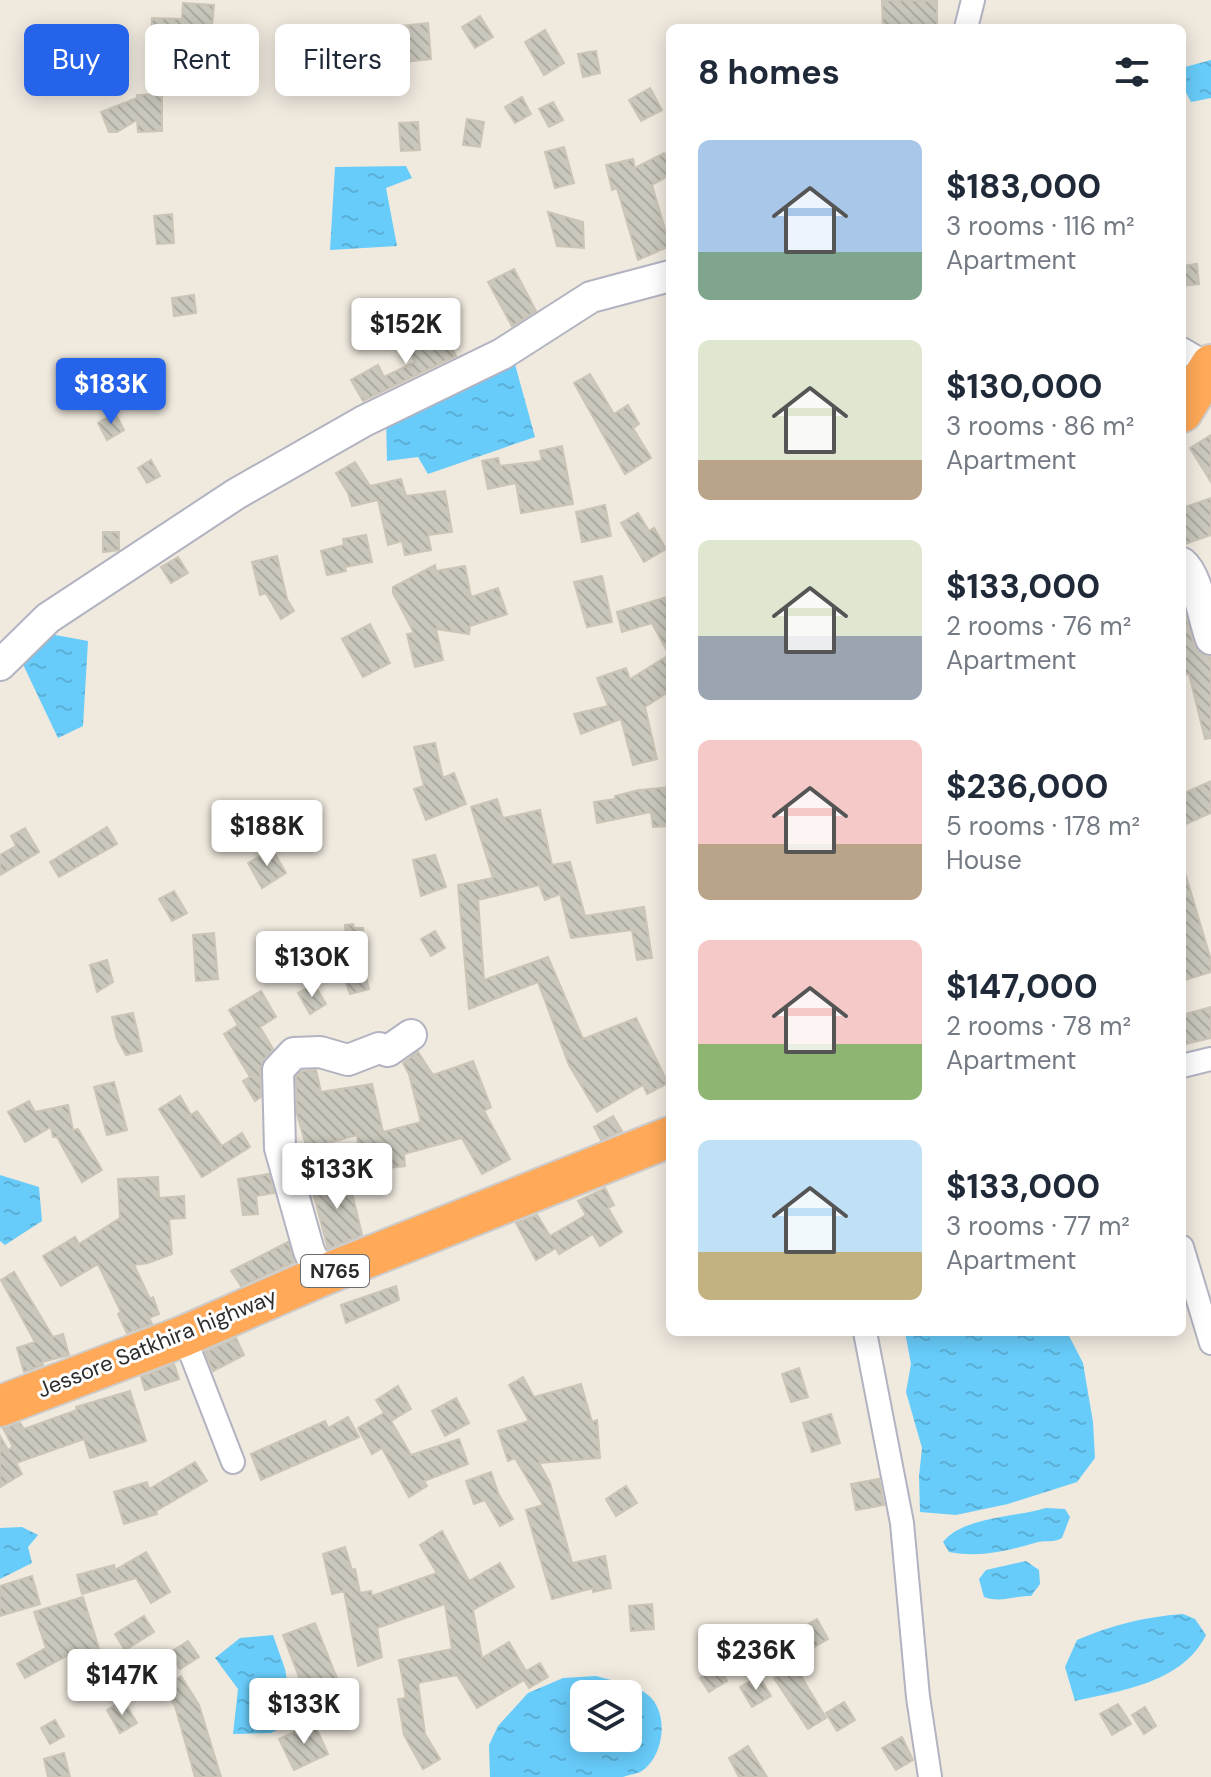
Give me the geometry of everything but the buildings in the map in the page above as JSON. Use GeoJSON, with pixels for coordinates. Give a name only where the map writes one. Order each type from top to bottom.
{"type":"FeatureCollection","features":[{"type":"Feature","properties":{"kind":"highway"},"geometry":{"type":"LineString","coordinates":[[1186,406],[1211,365]]}},
{"type":"Feature","properties":{"kind":"highway","name":"Jessore Satkhira highway"},"geometry":{"type":"LineString","coordinates":[[0,1406],[184,1336],[321,1276],[666,1139]]}},
{"type":"Feature","properties":{"kind":"street"},"geometry":{"type":"LineString","coordinates":[[967,24],[973,0]]}},
{"type":"Feature","properties":{"kind":"street"},"geometry":{"type":"LineString","coordinates":[[0,665],[48,618],[236,494],[364,421],[502,354],[591,297],[666,277]]}},
{"type":"Feature","properties":{"kind":"street"},"geometry":{"type":"LineString","coordinates":[[1186,351],[1211,365]]}},
{"type":"Feature","properties":{"kind":"street"},"geometry":{"type":"LineString","coordinates":[[1186,565],[1211,639]]}},
{"type":"Feature","properties":{"kind":"street"},"geometry":{"type":"LineString","coordinates":[[321,1276],[309,1251],[280,1148],[278,1070],[294,1053],[320,1052],[348,1060],[379,1048],[388,1051],[411,1035]]}},
{"type":"Feature","properties":{"kind":"street"},"geometry":{"type":"LineString","coordinates":[[1186,1065],[1211,1059]]}},
{"type":"Feature","properties":{"kind":"street"},"geometry":{"type":"LineString","coordinates":[[1186,1260],[1211,1343]]}},
{"type":"Feature","properties":{"kind":"street"},"geometry":{"type":"LineString","coordinates":[[184,1336],[233,1462]]}},
{"type":"Feature","properties":{"kind":"street"},"geometry":{"type":"LineString","coordinates":[[866,1336],[902,1523],[918,1697],[930,1777]]}},
{"type":"Feature","properties":{"kind":"water"},"geometry":{"type":"Polygon","coordinates":[[[1211,60],[1211,98],[1191,102],[1186,93],[1186,67],[1211,60]]]}},
{"type":"Feature","properties":{"kind":"water"},"geometry":{"type":"Polygon","coordinates":[[[406,166],[412,178],[386,188],[397,246],[330,250],[335,167],[406,166]]]}},
{"type":"Feature","properties":{"kind":"water"},"geometry":{"type":"Polygon","coordinates":[[[513,357],[535,437],[428,474],[418,457],[387,461],[386,416],[513,357]]]}},
{"type":"Feature","properties":{"kind":"water"},"geometry":{"type":"Polygon","coordinates":[[[50,634],[88,641],[83,726],[58,738],[19,656],[50,634]]]}},
{"type":"Feature","properties":{"kind":"water"},"geometry":{"type":"Polygon","coordinates":[[[0,1175],[39,1187],[42,1221],[5,1245],[0,1241],[0,1175]]]}},
{"type":"Feature","properties":{"kind":"water"},"geometry":{"type":"Polygon","coordinates":[[[906,1336],[1069,1336],[1083,1363],[1093,1422],[1095,1458],[1077,1482],[1008,1504],[956,1515],[920,1512],[922,1448],[906,1392],[911,1364],[906,1336]]]}},
{"type":"Feature","properties":{"kind":"water"},"geometry":{"type":"Polygon","coordinates":[[[1046,1508],[1065,1509],[1070,1517],[1059,1540],[994,1553],[972,1554],[949,1552],[943,1542],[963,1527],[1046,1508]]]}},
{"type":"Feature","properties":{"kind":"water"},"geometry":{"type":"Polygon","coordinates":[[[22,1527],[38,1535],[28,1547],[32,1563],[0,1579],[0,1528],[22,1527]]]}},
{"type":"Feature","properties":{"kind":"water"},"geometry":{"type":"Polygon","coordinates":[[[1026,1561],[1039,1570],[1040,1584],[1031,1596],[984,1597],[979,1579],[986,1570],[1026,1561]]]}},
{"type":"Feature","properties":{"kind":"water"},"geometry":{"type":"Polygon","coordinates":[[[1183,1614],[1195,1619],[1206,1635],[1182,1664],[1150,1682],[1075,1701],[1065,1667],[1077,1640],[1128,1622],[1183,1614]]]}},
{"type":"Feature","properties":{"kind":"water"},"geometry":{"type":"Polygon","coordinates":[[[273,1635],[285,1669],[294,1722],[271,1733],[233,1734],[238,1689],[215,1658],[240,1638],[273,1635]]]}},
{"type":"Feature","properties":{"kind":"water"},"geometry":{"type":"Polygon","coordinates":[[[596,1676],[611,1680],[570,1680],[570,1752],[642,1752],[643,1691],[655,1703],[661,1724],[659,1746],[654,1757],[640,1772],[623,1777],[490,1777],[489,1745],[498,1726],[528,1693],[563,1678],[596,1676]]]}}]}
